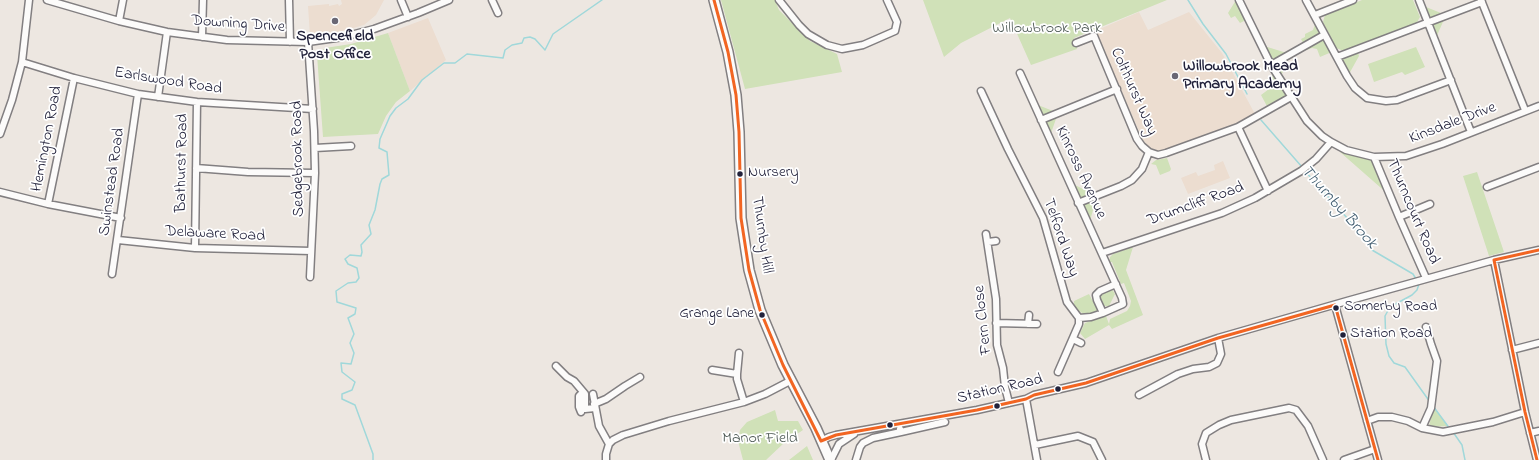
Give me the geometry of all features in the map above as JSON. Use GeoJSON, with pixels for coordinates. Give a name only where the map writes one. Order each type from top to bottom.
{"type":"FeatureCollection","features":[{"type":"Feature","properties":{"kind":"highway","name":"Thurnby Hill"},"geometry":{"type":"LineString","coordinates":[[714,0],[728,52],[736,95],[739,132],[740,211],[745,254],[752,285],[760,310],[790,381],[830,460]]}},
{"type":"Feature","properties":{"kind":"street"},"geometry":{"type":"LineString","coordinates":[[0,134],[12,100],[22,62],[29,0]]}},
{"type":"Feature","properties":{"kind":"street","name":"Downing Drive"},"geometry":{"type":"LineString","coordinates":[[47,0],[119,21],[168,32],[202,37],[290,42],[308,42],[358,34],[408,17],[450,0]]}},
{"type":"Feature","properties":{"kind":"street"},"geometry":{"type":"LineString","coordinates":[[119,21],[123,0]]}},
{"type":"Feature","properties":{"kind":"street"},"geometry":{"type":"LineString","coordinates":[[202,37],[203,0]]}},
{"type":"Feature","properties":{"kind":"street"},"geometry":{"type":"LineString","coordinates":[[289,0],[290,42]]}},
{"type":"Feature","properties":{"kind":"street"},"geometry":{"type":"LineString","coordinates":[[401,0],[408,17]]}},
{"type":"Feature","properties":{"kind":"street"},"geometry":{"type":"LineString","coordinates":[[492,0],[498,14]]}},
{"type":"Feature","properties":{"kind":"street"},"geometry":{"type":"LineString","coordinates":[[779,0],[808,34],[827,45],[842,49],[863,45],[894,31],[897,22],[888,0]]}},
{"type":"Feature","properties":{"kind":"street","name":"Thurncourt Road"},"geometry":{"type":"LineString","coordinates":[[1239,0],[1244,13],[1271,65],[1313,128],[1331,142],[1346,150],[1374,157],[1426,278]]}},
{"type":"Feature","properties":{"kind":"street"},"geometry":{"type":"LineString","coordinates":[[1306,0],[1347,76],[1356,88],[1367,98],[1376,100],[1396,100],[1450,80]]}},
{"type":"Feature","properties":{"kind":"street"},"geometry":{"type":"LineString","coordinates":[[1315,15],[1353,0]]}},
{"type":"Feature","properties":{"kind":"street"},"geometry":{"type":"LineString","coordinates":[[1419,0],[1471,132]]}},
{"type":"Feature","properties":{"kind":"street"},"geometry":{"type":"LineString","coordinates":[[1337,57],[1481,1],[1525,110]]}},
{"type":"Feature","properties":{"kind":"street"},"geometry":{"type":"LineString","coordinates":[[158,97],[168,32]]}},
{"type":"Feature","properties":{"kind":"street"},"geometry":{"type":"LineString","coordinates":[[1271,65],[1324,35]]}},
{"type":"Feature","properties":{"kind":"street","name":"Colthurst Way"},"geometry":{"type":"LineString","coordinates":[[1076,44],[1094,36],[1137,139],[1149,152]]}},
{"type":"Feature","properties":{"kind":"street","name":"Sedgebrook Road"},"geometry":{"type":"LineString","coordinates":[[308,42],[316,173],[310,277]]}},
{"type":"Feature","properties":{"kind":"street","name":"Earlswood Road"},"geometry":{"type":"LineString","coordinates":[[22,62],[74,78],[138,94],[197,102],[313,109]]}},
{"type":"Feature","properties":{"kind":"street","name":"Kinross Avenue"},"geometry":{"type":"LineString","coordinates":[[1020,73],[1122,298],[1123,304],[1120,307],[1091,317],[1079,318]]}},
{"type":"Feature","properties":{"kind":"street","name":"Hemington Road"},"geometry":{"type":"LineString","coordinates":[[48,204],[74,78]]}},
{"type":"Feature","properties":{"kind":"street"},"geometry":{"type":"LineString","coordinates":[[1041,120],[1117,89]]}},
{"type":"Feature","properties":{"kind":"street","name":"Telford Way"},"geometry":{"type":"LineString","coordinates":[[981,91],[1008,150],[1043,218],[1067,302],[1079,318]]}},
{"type":"Feature","properties":{"kind":"street","name":"Swinstead Road"},"geometry":{"type":"LineString","coordinates":[[112,274],[138,94]]}},
{"type":"Feature","properties":{"kind":"street"},"geometry":{"type":"LineString","coordinates":[[1078,203],[1132,180],[1142,169],[1149,152],[1158,155],[1166,153],[1238,126],[1291,97]]}},
{"type":"Feature","properties":{"kind":"street","name":"Bathurst Road"},"geometry":{"type":"LineString","coordinates":[[195,248],[197,102]]}},
{"type":"Feature","properties":{"kind":"street","name":"Kinsdale Drive"},"geometry":{"type":"LineString","coordinates":[[1374,157],[1406,156],[1539,106]]}},
{"type":"Feature","properties":{"kind":"street"},"geometry":{"type":"LineString","coordinates":[[1238,126],[1268,191]]}},
{"type":"Feature","properties":{"kind":"street","name":"Drumcliff Road"},"geometry":{"type":"LineString","coordinates":[[1102,253],[1222,213],[1268,191],[1301,171],[1326,149],[1331,142]]}},
{"type":"Feature","properties":{"kind":"street"},"geometry":{"type":"LineString","coordinates":[[315,148],[351,146]]}},
{"type":"Feature","properties":{"kind":"street"},"geometry":{"type":"LineString","coordinates":[[1486,187],[1539,167]]}},
{"type":"Feature","properties":{"kind":"street"},"geometry":{"type":"LineString","coordinates":[[196,168],[248,172],[316,173]]}},
{"type":"Feature","properties":{"kind":"street"},"geometry":{"type":"LineString","coordinates":[[0,192],[48,204],[121,218]]}},
{"type":"Feature","properties":{"kind":"street"},"geometry":{"type":"LineString","coordinates":[[1399,217],[1430,204]]}},
{"type":"Feature","properties":{"kind":"street","name":"Fern Close"},"geometry":{"type":"LineString","coordinates":[[986,234],[996,299],[997,345],[1003,368],[1009,403]]}},
{"type":"Feature","properties":{"kind":"street","name":"Delaware Road"},"geometry":{"type":"LineString","coordinates":[[118,240],[195,248],[311,251]]}},
{"type":"Feature","properties":{"kind":"street"},"geometry":{"type":"LineString","coordinates":[[988,242],[996,241]]}},
{"type":"Feature","properties":{"kind":"street","name":"Station Road"},"geometry":{"type":"LineString","coordinates":[[821,441],[829,436],[1026,399],[1034,395],[1086,383],[1218,338],[1335,304],[1474,265],[1539,250]]}},
{"type":"Feature","properties":{"kind":"street"},"geometry":{"type":"LineString","coordinates":[[1494,260],[1525,412],[1537,460]]}},
{"type":"Feature","properties":{"kind":"street"},"geometry":{"type":"LineString","coordinates":[[1103,313],[1096,295],[1100,291],[1116,284]]}},
{"type":"Feature","properties":{"kind":"street"},"geometry":{"type":"LineString","coordinates":[[1335,304],[1378,460]]}},
{"type":"Feature","properties":{"kind":"street"},"geometry":{"type":"LineString","coordinates":[[1028,324],[1029,315]]}},
{"type":"Feature","properties":{"kind":"street"},"geometry":{"type":"LineString","coordinates":[[1058,372],[1079,324],[1079,318]]}},
{"type":"Feature","properties":{"kind":"street"},"geometry":{"type":"LineString","coordinates":[[996,323],[1037,324]]}},
{"type":"Feature","properties":{"kind":"street"},"geometry":{"type":"LineString","coordinates":[[1422,428],[1431,408],[1437,361],[1426,327]]}},
{"type":"Feature","properties":{"kind":"street"},"geometry":{"type":"LineString","coordinates":[[1139,395],[1178,374],[1193,369],[1209,367],[1217,362],[1221,354],[1218,338]]}},
{"type":"Feature","properties":{"kind":"street"},"geometry":{"type":"LineString","coordinates":[[1073,339],[1081,342]]}},
{"type":"Feature","properties":{"kind":"street"},"geometry":{"type":"LineString","coordinates":[[1512,350],[1539,343]]}},
{"type":"Feature","properties":{"kind":"street"},"geometry":{"type":"LineString","coordinates":[[739,353],[736,374],[744,402]]}},
{"type":"Feature","properties":{"kind":"street"},"geometry":{"type":"LineString","coordinates":[[556,366],[567,377],[574,381],[585,394],[585,409],[606,400],[624,386],[640,377]]}},
{"type":"Feature","properties":{"kind":"street"},"geometry":{"type":"LineString","coordinates":[[712,370],[736,374]]}},
{"type":"Feature","properties":{"kind":"street"},"geometry":{"type":"LineString","coordinates":[[606,460],[609,444],[617,437],[646,427],[744,402],[790,381]]}},
{"type":"Feature","properties":{"kind":"street"},"geometry":{"type":"LineString","coordinates":[[581,412],[578,396],[582,392]]}},
{"type":"Feature","properties":{"kind":"street"},"geometry":{"type":"LineString","coordinates":[[593,394],[599,426],[609,444]]}},
{"type":"Feature","properties":{"kind":"street"},"geometry":{"type":"LineString","coordinates":[[1026,399],[1037,460]]}},
{"type":"Feature","properties":{"kind":"street"},"geometry":{"type":"LineString","coordinates":[[1206,460],[1202,444],[1206,433],[1218,425],[1231,420],[1289,408],[1296,410],[1308,426],[1323,460]]}},
{"type":"Feature","properties":{"kind":"street"},"geometry":{"type":"LineString","coordinates":[[1367,421],[1378,417],[1392,417],[1408,421],[1422,428],[1443,432],[1486,423],[1525,412]]}},
{"type":"Feature","properties":{"kind":"street","name":"Station Road"},"geometry":{"type":"LineString","coordinates":[[856,458],[863,443],[873,438],[945,422]]}},
{"type":"Feature","properties":{"kind":"street"},"geometry":{"type":"LineString","coordinates":[[899,424],[901,432]]}},
{"type":"Feature","properties":{"kind":"street","name":"Station Road"},"geometry":{"type":"LineString","coordinates":[[830,460],[841,441],[859,431]]}},
{"type":"Feature","properties":{"kind":"street"},"geometry":{"type":"LineString","coordinates":[[1530,433],[1539,431]]}},
{"type":"Feature","properties":{"kind":"street"},"geometry":{"type":"LineString","coordinates":[[1035,445],[1078,436],[1093,442],[1102,460]]}},
{"type":"Feature","properties":{"kind":"street"},"geometry":{"type":"LineString","coordinates":[[1344,460],[1375,449]]}},
{"type":"Feature","properties":{"kind":"shaded area"},"geometry":{"type":"Polygon","coordinates":[[[341,0],[384,0],[376,15],[364,25],[339,32],[310,36],[308,6],[329,4],[329,6],[338,4],[339,6],[342,4],[341,0]]]}},
{"type":"Feature","properties":{"kind":"shaded area","name":"Willowbrook Mead Primary Academy"},"geometry":{"type":"Polygon","coordinates":[[[1139,12],[1148,30],[1189,12],[1222,53],[1255,114],[1234,126],[1160,153],[1152,150],[1143,140],[1095,31],[1139,12]]]}},
{"type":"Feature","properties":{"kind":"shaded area"},"geometry":{"type":"Polygon","coordinates":[[[428,18],[446,60],[410,91],[388,33],[428,18]]]}},
{"type":"Feature","properties":{"kind":"shaded area"},"geometry":{"type":"Polygon","coordinates":[[[1223,161],[1230,178],[1188,194],[1181,178],[1196,172],[1198,176],[1215,170],[1214,165],[1223,161]]]}},
{"type":"Feature","properties":{"kind":"green space"},"geometry":{"type":"Polygon","coordinates":[[[721,0],[775,0],[779,10],[810,41],[837,54],[842,72],[745,89],[721,0]]]}},
{"type":"Feature","properties":{"kind":"green space","name":"Willowbrook Park"},"geometry":{"type":"Polygon","coordinates":[[[923,0],[1167,0],[1074,38],[1077,49],[1031,65],[1010,18],[961,43],[944,57],[923,0]]]}},
{"type":"Feature","properties":{"kind":"green space"},"geometry":{"type":"Polygon","coordinates":[[[1236,0],[1248,19],[1240,23],[1235,16],[1231,18],[1228,13],[1236,0]]]}},
{"type":"Feature","properties":{"kind":"green space"},"geometry":{"type":"Polygon","coordinates":[[[1362,0],[1413,0],[1420,17],[1416,24],[1403,29],[1402,31],[1344,51],[1336,48],[1323,22],[1325,15],[1362,0]]]}},
{"type":"Feature","properties":{"kind":"green space"},"geometry":{"type":"Polygon","coordinates":[[[1421,5],[1446,15],[1435,40],[1421,5]]]}},
{"type":"Feature","properties":{"kind":"green space"},"geometry":{"type":"Polygon","coordinates":[[[1317,19],[1334,51],[1320,57],[1317,49],[1312,48],[1307,50],[1301,39],[1305,37],[1305,34],[1313,30],[1317,19]]]}},
{"type":"Feature","properties":{"kind":"green space"},"geometry":{"type":"Polygon","coordinates":[[[388,33],[410,91],[396,102],[386,116],[378,134],[323,137],[317,55],[325,48],[351,44],[388,33]]]}},
{"type":"Feature","properties":{"kind":"green space"},"geometry":{"type":"Polygon","coordinates":[[[1261,45],[1290,54],[1280,79],[1290,96],[1269,110],[1261,95],[1269,89],[1264,81],[1276,73],[1261,45]]]}},
{"type":"Feature","properties":{"kind":"green space"},"geometry":{"type":"Polygon","coordinates":[[[1416,47],[1425,67],[1405,75],[1402,72],[1374,82],[1368,64],[1416,47]]]}},
{"type":"Feature","properties":{"kind":"green space"},"geometry":{"type":"Polygon","coordinates":[[[1357,50],[1359,56],[1349,74],[1337,57],[1357,50]]]}},
{"type":"Feature","properties":{"kind":"green space"},"geometry":{"type":"Polygon","coordinates":[[[1033,103],[1058,113],[1049,139],[1033,103]]]}},
{"type":"Feature","properties":{"kind":"green space"},"geometry":{"type":"Polygon","coordinates":[[[1346,150],[1374,157],[1389,195],[1340,152],[1346,150]]]}},
{"type":"Feature","properties":{"kind":"green space"},"geometry":{"type":"Polygon","coordinates":[[[1167,158],[1171,169],[1170,171],[1160,175],[1156,165],[1151,164],[1156,160],[1167,158]]]}},
{"type":"Feature","properties":{"kind":"green space"},"geometry":{"type":"Polygon","coordinates":[[[1477,172],[1504,252],[1489,256],[1463,176],[1477,172]]]}},
{"type":"Feature","properties":{"kind":"green space"},"geometry":{"type":"Polygon","coordinates":[[[1069,182],[1097,196],[1089,224],[1069,182]]]}},
{"type":"Feature","properties":{"kind":"green space"},"geometry":{"type":"Polygon","coordinates":[[[1133,247],[1126,270],[1143,315],[1112,329],[1109,325],[1085,339],[1080,333],[1085,323],[1106,316],[1109,324],[1110,319],[1127,311],[1130,306],[1131,301],[1124,283],[1121,284],[1112,262],[1109,262],[1110,257],[1113,254],[1133,247]]]}},
{"type":"Feature","properties":{"kind":"green space"},"geometry":{"type":"Polygon","coordinates":[[[1112,289],[1115,294],[1109,306],[1104,306],[1100,298],[1103,293],[1112,289]]]}},
{"type":"Feature","properties":{"kind":"green space"},"geometry":{"type":"Polygon","coordinates":[[[1089,294],[1098,311],[1097,313],[1084,314],[1074,308],[1074,301],[1089,294]]]}},
{"type":"Feature","properties":{"kind":"green space"},"geometry":{"type":"Polygon","coordinates":[[[1433,407],[1435,408],[1448,426],[1429,427],[1433,407]]]}},
{"type":"Feature","properties":{"kind":"green space","name":"Manor Field"},"geometry":{"type":"Polygon","coordinates":[[[775,410],[778,421],[798,421],[803,430],[784,443],[766,460],[743,460],[738,441],[740,430],[747,422],[775,410]]]}},
{"type":"Feature","properties":{"kind":"green space"},"geometry":{"type":"Polygon","coordinates":[[[807,446],[813,460],[789,460],[807,446]]]}},
{"type":"Feature","properties":{"kind":"waterway"},"geometry":{"type":"LineString","coordinates":[[373,460],[373,454],[355,405],[342,399],[342,394],[352,390],[355,382],[342,372],[341,363],[351,364],[354,353],[350,343],[354,334],[348,318],[355,314],[356,308],[337,302],[336,291],[348,283],[356,282],[359,278],[357,268],[348,264],[345,259],[350,255],[361,256],[361,245],[371,234],[369,225],[375,210],[380,184],[382,179],[389,175],[387,152],[379,148],[380,139],[390,116],[396,108],[408,99],[422,80],[444,63],[455,63],[467,54],[503,58],[505,50],[512,45],[522,43],[524,38],[530,37],[535,39],[545,50],[553,34],[602,0]]}},
{"type":"Feature","properties":{"kind":"waterway","name":"Thurnby Brook"},"geometry":{"type":"LineString","coordinates":[[1188,0],[1203,24],[1226,54],[1247,94]]}},
{"type":"Feature","properties":{"kind":"waterway","name":"Thurnby Brook"},"geometry":{"type":"LineString","coordinates":[[1261,120],[1302,167]]}},
{"type":"Feature","properties":{"kind":"waterway","name":"Thurnby Brook"},"geometry":{"type":"LineString","coordinates":[[1304,170],[1348,219],[1372,250],[1413,274],[1416,279]]}},
{"type":"Feature","properties":{"kind":"waterway","name":"Thurnby Brook"},"geometry":{"type":"LineString","coordinates":[[1419,284],[1417,290],[1412,295],[1390,307],[1385,316],[1386,344],[1389,356],[1394,363],[1405,367],[1430,402]]}},
{"type":"Feature","properties":{"kind":"waterway","name":"Thurnby Brook"},"geometry":{"type":"LineString","coordinates":[[1433,406],[1450,429]]}},
{"type":"Feature","properties":{"kind":"waterway","name":"Thurnby Brook"},"geometry":{"type":"LineString","coordinates":[[1453,432],[1462,445],[1465,460]]}},
{"type":"Feature","properties":{"kind":"transit line"},"geometry":{"type":"LineString","coordinates":[[714,0],[728,52],[736,95],[739,132],[741,218],[749,270],[760,310],[783,365],[821,441],[836,435],[977,410],[1026,399],[1034,395],[1086,383],[1218,338],[1335,305],[1378,460]]}},
{"type":"Feature","properties":{"kind":"transit line"},"geometry":{"type":"LineString","coordinates":[[1537,460],[1525,412],[1494,260],[1539,250]]}},
{"type":"Feature","properties":{"kind":"place","name":"Spencefield Post Office"},"geometry":{"type":"Point","coordinates":[335,21]}},
{"type":"Feature","properties":{"kind":"place","name":"Willowbrook Mead Primary Academy"},"geometry":{"type":"Point","coordinates":[1175,76]}},
{"type":"Feature","properties":{"kind":"place","name":"Nursery"},"geometry":{"type":"Point","coordinates":[740,174]}},
{"type":"Feature","properties":{"kind":"place","name":"Somerby Road"},"geometry":{"type":"Point","coordinates":[1336,308]}},
{"type":"Feature","properties":{"kind":"place","name":"Grange Lane"},"geometry":{"type":"Point","coordinates":[762,315]}},
{"type":"Feature","properties":{"kind":"place","name":"Station Road"},"geometry":{"type":"Point","coordinates":[1343,335]}}]}
